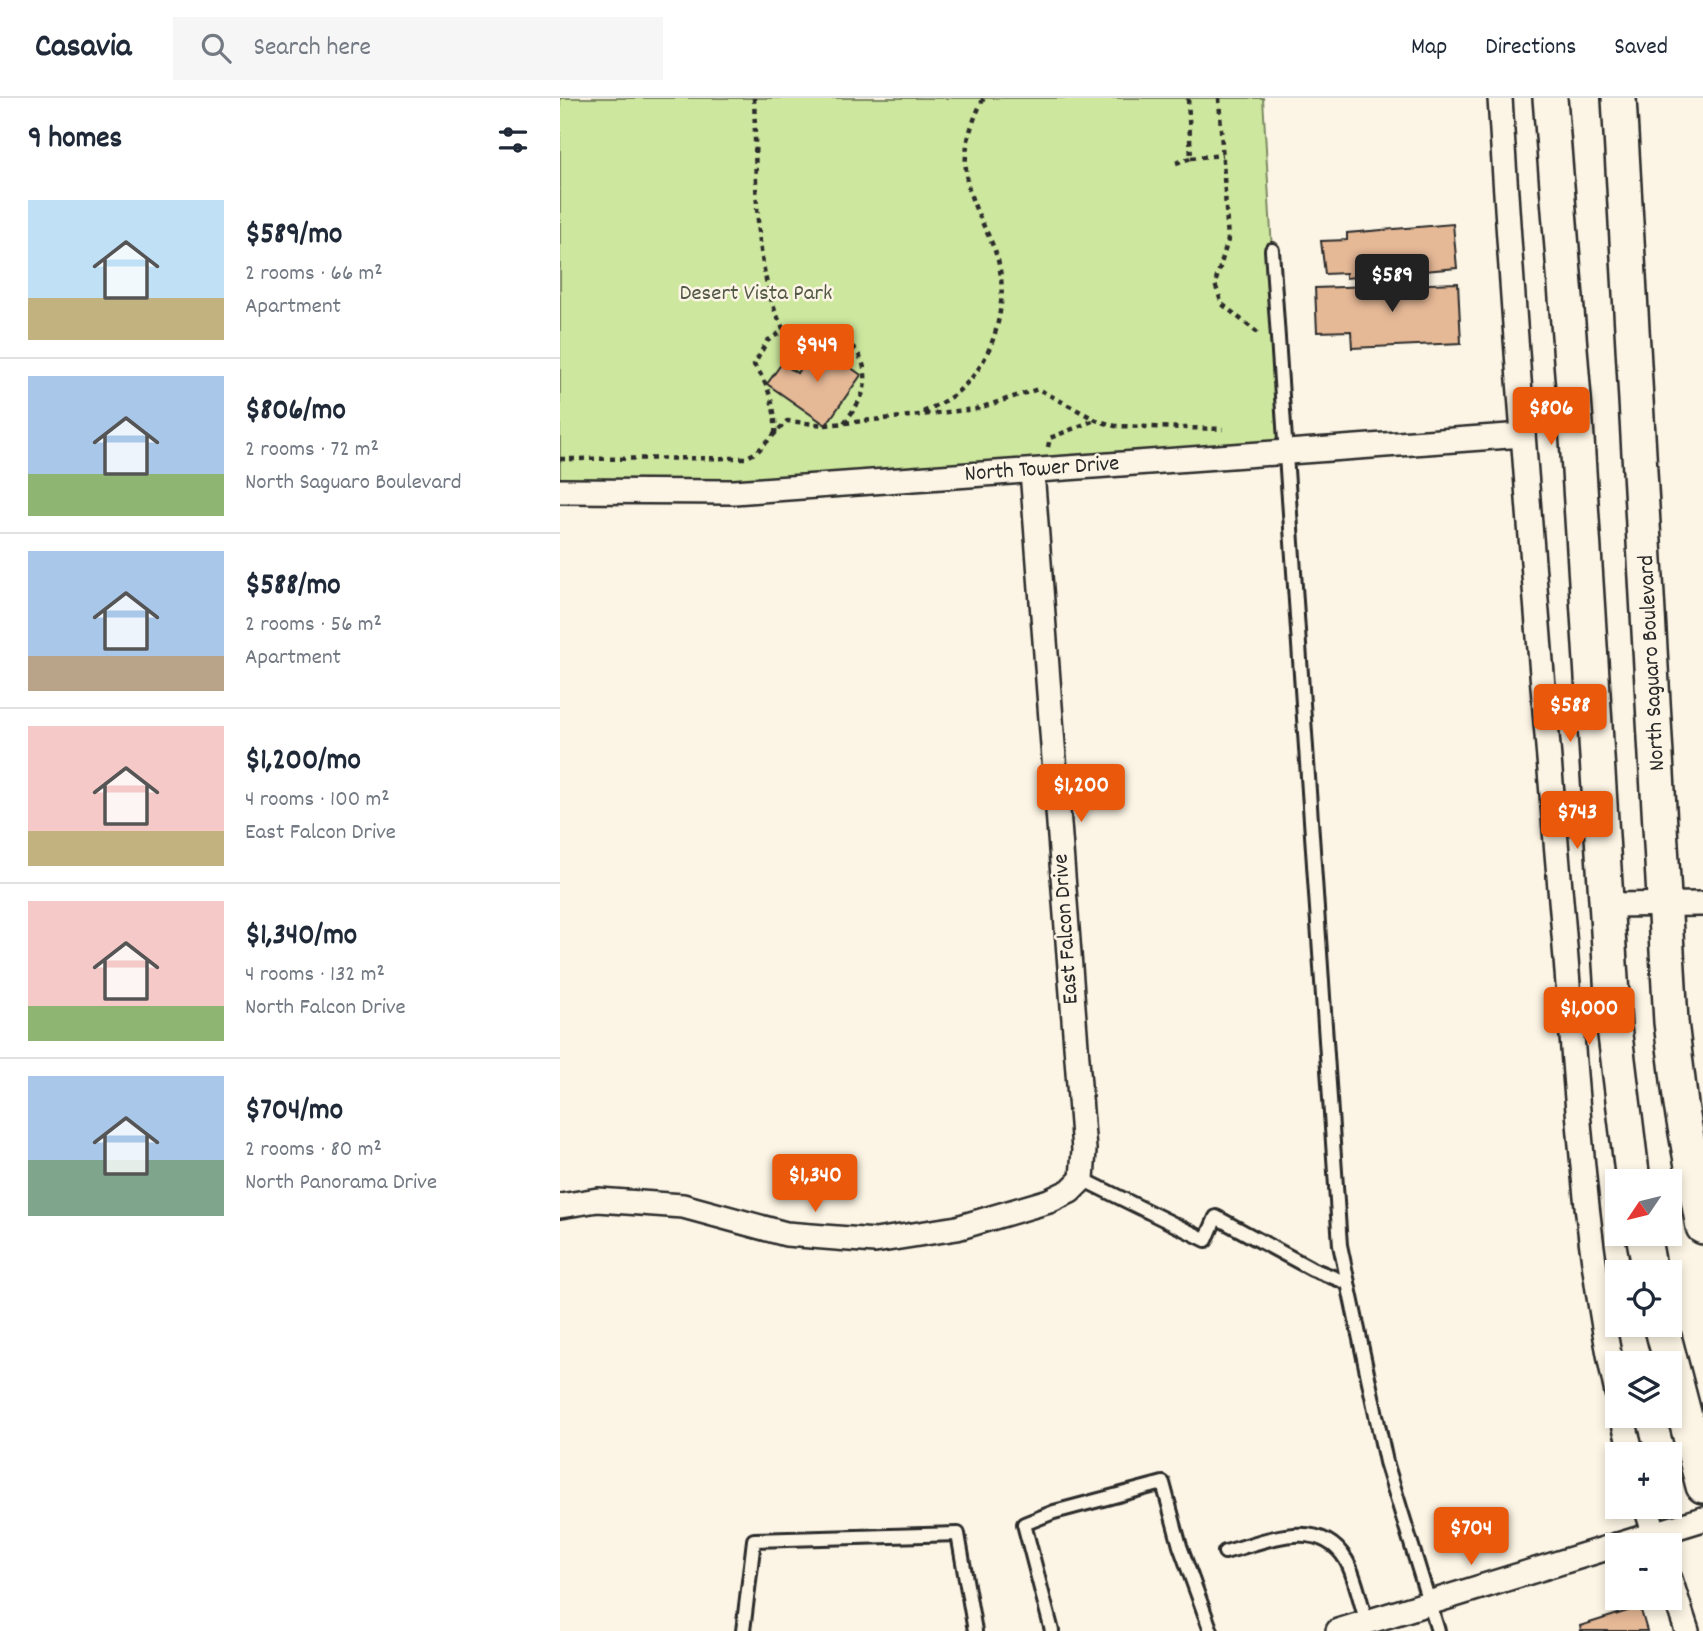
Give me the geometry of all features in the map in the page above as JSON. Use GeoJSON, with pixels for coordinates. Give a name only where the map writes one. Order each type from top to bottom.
{"type":"FeatureCollection","features":[{"type":"Feature","properties":{"kind":"main road"},"geometry":{"type":"LineString","coordinates":[[1550,98],[1576,424],[1614,1027],[1632,1169]]}},
{"type":"Feature","properties":{"kind":"main road","name":"North Saguaro Boulevard"},"geometry":{"type":"LineString","coordinates":[[1619,98],[1671,1022],[1679,1093],[1703,1227]]}},
{"type":"Feature","properties":{"kind":"main road"},"geometry":{"type":"LineString","coordinates":[[1664,1337],[1703,1486]]}},
{"type":"Feature","properties":{"kind":"street"},"geometry":{"type":"LineString","coordinates":[[1500,98],[1523,435],[1584,1162],[1608,1351]]}},
{"type":"Feature","properties":{"kind":"street","name":"North Tower Drive"},"geometry":{"type":"LineString","coordinates":[[560,491],[734,492],[1523,435]]}},
{"type":"Feature","properties":{"kind":"street","name":"East Falcon Drive"},"geometry":{"type":"LineString","coordinates":[[1032,471],[1084,1150],[1082,1178]]}},
{"type":"Feature","properties":{"kind":"street"},"geometry":{"type":"LineString","coordinates":[[1607,905],[1703,904]]}},
{"type":"Feature","properties":{"kind":"street"},"geometry":{"type":"LineString","coordinates":[[560,1206],[598,1200],[683,1206],[786,1234],[875,1241],[957,1228],[1029,1208],[1070,1191],[1082,1178]]}},
{"type":"Feature","properties":{"kind":"street"},"geometry":{"type":"LineString","coordinates":[[1672,1533],[1703,1519]]}},
{"type":"Feature","properties":{"kind":"street"},"geometry":{"type":"LineString","coordinates":[[1338,1631],[1605,1549]]}},
{"type":"Feature","properties":{"kind":"street"},"geometry":{"type":"LineString","coordinates":[[1681,1610],[1688,1631]]}},
{"type":"Feature","properties":{"kind":"lane"},"geometry":{"type":"LineString","coordinates":[[1272,250],[1340,1245],[1386,1462],[1437,1631]]}},
{"type":"Feature","properties":{"kind":"lane"},"geometry":{"type":"LineString","coordinates":[[1082,1178],[1206,1240],[1216,1217],[1312,1269],[1348,1283]]}},
{"type":"Feature","properties":{"kind":"lane"},"geometry":{"type":"LineString","coordinates":[[1052,1631],[1024,1524],[1054,1512],[1163,1483],[1180,1546],[1211,1631]]}},
{"type":"Feature","properties":{"kind":"lane"},"geometry":{"type":"LineString","coordinates":[[1225,1552],[1291,1535],[1310,1533],[1338,1550],[1346,1560],[1367,1622]]}},
{"type":"Feature","properties":{"kind":"lane"},"geometry":{"type":"LineString","coordinates":[[743,1631],[754,1540],[958,1534],[975,1631]]}},
{"type":"Feature","properties":{"kind":"path"},"geometry":{"type":"LineString","coordinates":[[754,98],[761,243],[770,295],[785,330]]}},
{"type":"Feature","properties":{"kind":"path"},"geometry":{"type":"LineString","coordinates":[[919,413],[945,401],[966,384],[991,346],[1000,318],[1002,282],[996,252],[976,213],[966,172],[969,133],[984,98]]}},
{"type":"Feature","properties":{"kind":"path"},"geometry":{"type":"LineString","coordinates":[[1188,98],[1191,158]]}},
{"type":"Feature","properties":{"kind":"path"},"geometry":{"type":"LineString","coordinates":[[1219,98],[1228,240],[1215,284],[1222,304],[1259,334],[1260,347]]}},
{"type":"Feature","properties":{"kind":"path"},"geometry":{"type":"LineString","coordinates":[[1175,163],[1191,158],[1223,155]]}},
{"type":"Feature","properties":{"kind":"path"},"geometry":{"type":"LineString","coordinates":[[775,435],[776,423],[770,399],[761,374],[754,365],[767,341],[800,325],[833,331],[859,358],[864,373],[862,394],[843,424]]}},
{"type":"Feature","properties":{"kind":"path"},"geometry":{"type":"LineString","coordinates":[[560,459],[745,458],[758,452],[787,421],[843,424],[919,413],[976,409],[1038,389],[1096,420],[1115,426],[1230,429]]}},
{"type":"Feature","properties":{"kind":"path"},"geometry":{"type":"LineString","coordinates":[[1048,444],[1050,438],[1096,420]]}},
{"type":"Feature","properties":{"kind":"green space","name":"Desert Vista Park"},"geometry":{"type":"Polygon","coordinates":[[[560,98],[1263,98],[1284,452],[560,491],[560,98]]]}},
{"type":"Feature","properties":{"kind":"building"},"geometry":{"type":"Polygon","coordinates":[[[1453,224],[1457,268],[1346,278],[1346,273],[1325,274],[1321,241],[1347,240],[1347,233],[1453,224]]]}},
{"type":"Feature","properties":{"kind":"building"},"geometry":{"type":"Polygon","coordinates":[[[1458,283],[1461,343],[1352,348],[1351,331],[1317,332],[1315,288],[1458,283]]]}},
{"type":"Feature","properties":{"kind":"building"},"geometry":{"type":"Polygon","coordinates":[[[817,343],[861,375],[826,425],[767,384],[782,363],[797,373],[817,343]]]}},
{"type":"Feature","properties":{"kind":"building"},"geometry":{"type":"Polygon","coordinates":[[[1631,1610],[1641,1610],[1647,1631],[1581,1631],[1580,1626],[1631,1610]]]}}]}
